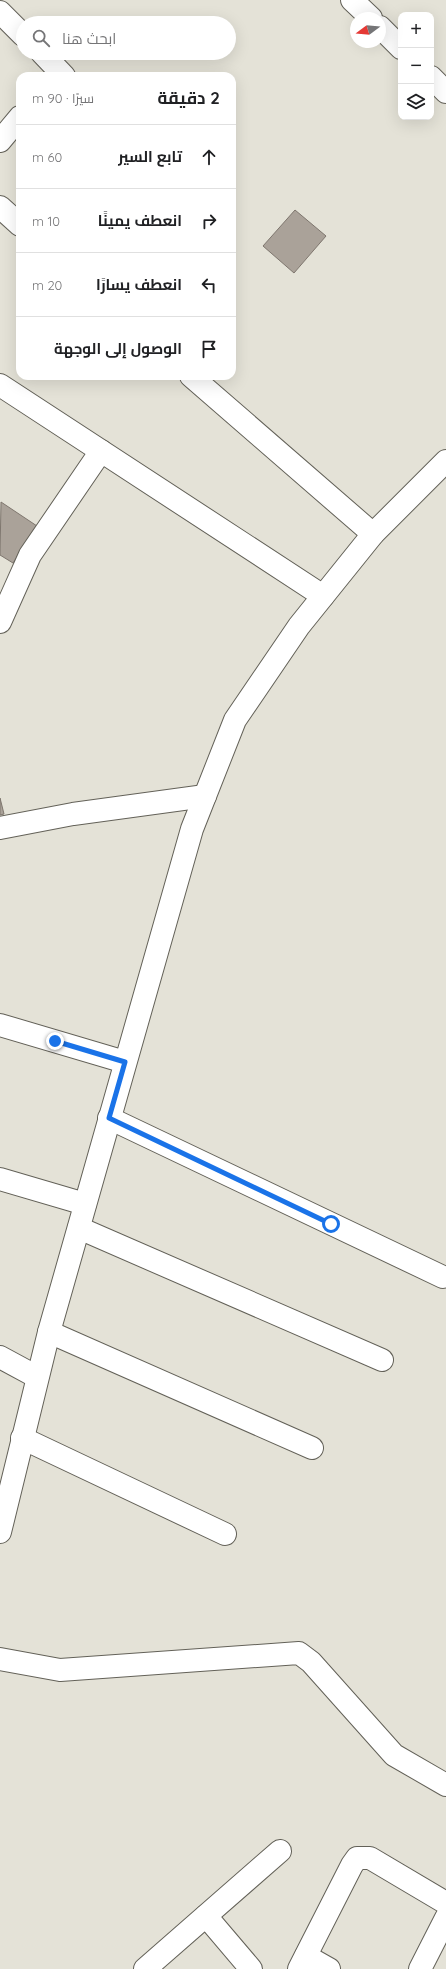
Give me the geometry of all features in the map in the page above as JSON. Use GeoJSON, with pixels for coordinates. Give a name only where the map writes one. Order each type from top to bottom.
{"type":"FeatureCollection","features":[{"type":"Feature","properties":{"kind":"street"},"geometry":{"type":"LineString","coordinates":[[352,0],[365,12]]}},
{"type":"Feature","properties":{"kind":"street"},"geometry":{"type":"LineString","coordinates":[[0,12],[16,28]]}},
{"type":"Feature","properties":{"kind":"street"},"geometry":{"type":"LineString","coordinates":[[386,33],[398,45]]}},
{"type":"Feature","properties":{"kind":"street"},"geometry":{"type":"LineString","coordinates":[[48,60],[57,72]]}},
{"type":"Feature","properties":{"kind":"street"},"geometry":{"type":"LineString","coordinates":[[434,80],[446,92]]}},
{"type":"Feature","properties":{"kind":"street"},"geometry":{"type":"LineString","coordinates":[[0,141],[16,122]]}},
{"type":"Feature","properties":{"kind":"street"},"geometry":{"type":"LineString","coordinates":[[0,207],[16,221]]}},
{"type":"Feature","properties":{"kind":"street"},"geometry":{"type":"LineString","coordinates":[[196,380],[373,534]]}},
{"type":"Feature","properties":{"kind":"street"},"geometry":{"type":"LineString","coordinates":[[0,385],[323,596]]}},
{"type":"Feature","properties":{"kind":"street"},"geometry":{"type":"LineString","coordinates":[[0,622],[30,555],[101,451]]}},
{"type":"Feature","properties":{"kind":"street"},"geometry":{"type":"LineString","coordinates":[[0,1532],[3,1509],[49,1332],[192,829],[235,720],[299,626],[373,534],[446,461]]}},
{"type":"Feature","properties":{"kind":"street"},"geometry":{"type":"LineString","coordinates":[[0,828],[73,814],[205,796]]}},
{"type":"Feature","properties":{"kind":"street"},"geometry":{"type":"LineString","coordinates":[[0,1025],[125,1062]]}},
{"type":"Feature","properties":{"kind":"street"},"geometry":{"type":"LineString","coordinates":[[109,1118],[443,1277]]}},
{"type":"Feature","properties":{"kind":"street"},"geometry":{"type":"LineString","coordinates":[[0,1180],[85,1204]]}},
{"type":"Feature","properties":{"kind":"street"},"geometry":{"type":"LineString","coordinates":[[78,1228],[382,1360]]}},
{"type":"Feature","properties":{"kind":"street"},"geometry":{"type":"LineString","coordinates":[[49,1332],[312,1448]]}},
{"type":"Feature","properties":{"kind":"street"},"geometry":{"type":"LineString","coordinates":[[0,1357],[37,1378]]}},
{"type":"Feature","properties":{"kind":"street"},"geometry":{"type":"LineString","coordinates":[[22,1438],[225,1534]]}},
{"type":"Feature","properties":{"kind":"street"},"geometry":{"type":"LineString","coordinates":[[0,1660],[60,1670],[299,1653],[311,1662],[394,1755],[446,1785]]}},
{"type":"Feature","properties":{"kind":"street"},"geometry":{"type":"LineString","coordinates":[[145,1969],[280,1851]]}},
{"type":"Feature","properties":{"kind":"street"},"geometry":{"type":"LineString","coordinates":[[329,1969],[303,1962],[352,1865],[357,1858],[370,1858],[446,1903]]}},
{"type":"Feature","properties":{"kind":"street"},"geometry":{"type":"LineString","coordinates":[[206,1916],[251,1969]]}},
{"type":"Feature","properties":{"kind":"street"},"geometry":{"type":"LineString","coordinates":[[420,1969],[446,1918]]}},
{"type":"Feature","properties":{"kind":"building"},"geometry":{"type":"Polygon","coordinates":[[[295,210],[326,236],[294,273],[263,246],[295,210]]]}},
{"type":"Feature","properties":{"kind":"building"},"geometry":{"type":"Polygon","coordinates":[[[1,502],[37,526],[13,563],[0,555],[1,502]]]}},
{"type":"Feature","properties":{"kind":"building"},"geometry":{"type":"Polygon","coordinates":[[[0,798],[4,814],[0,815],[0,798]]]}},
{"type":"Feature","properties":{"kind":"route"},"geometry":{"type":"LineString","coordinates":[[55,1041],[125,1062],[109,1118],[331,1224]]}}]}
